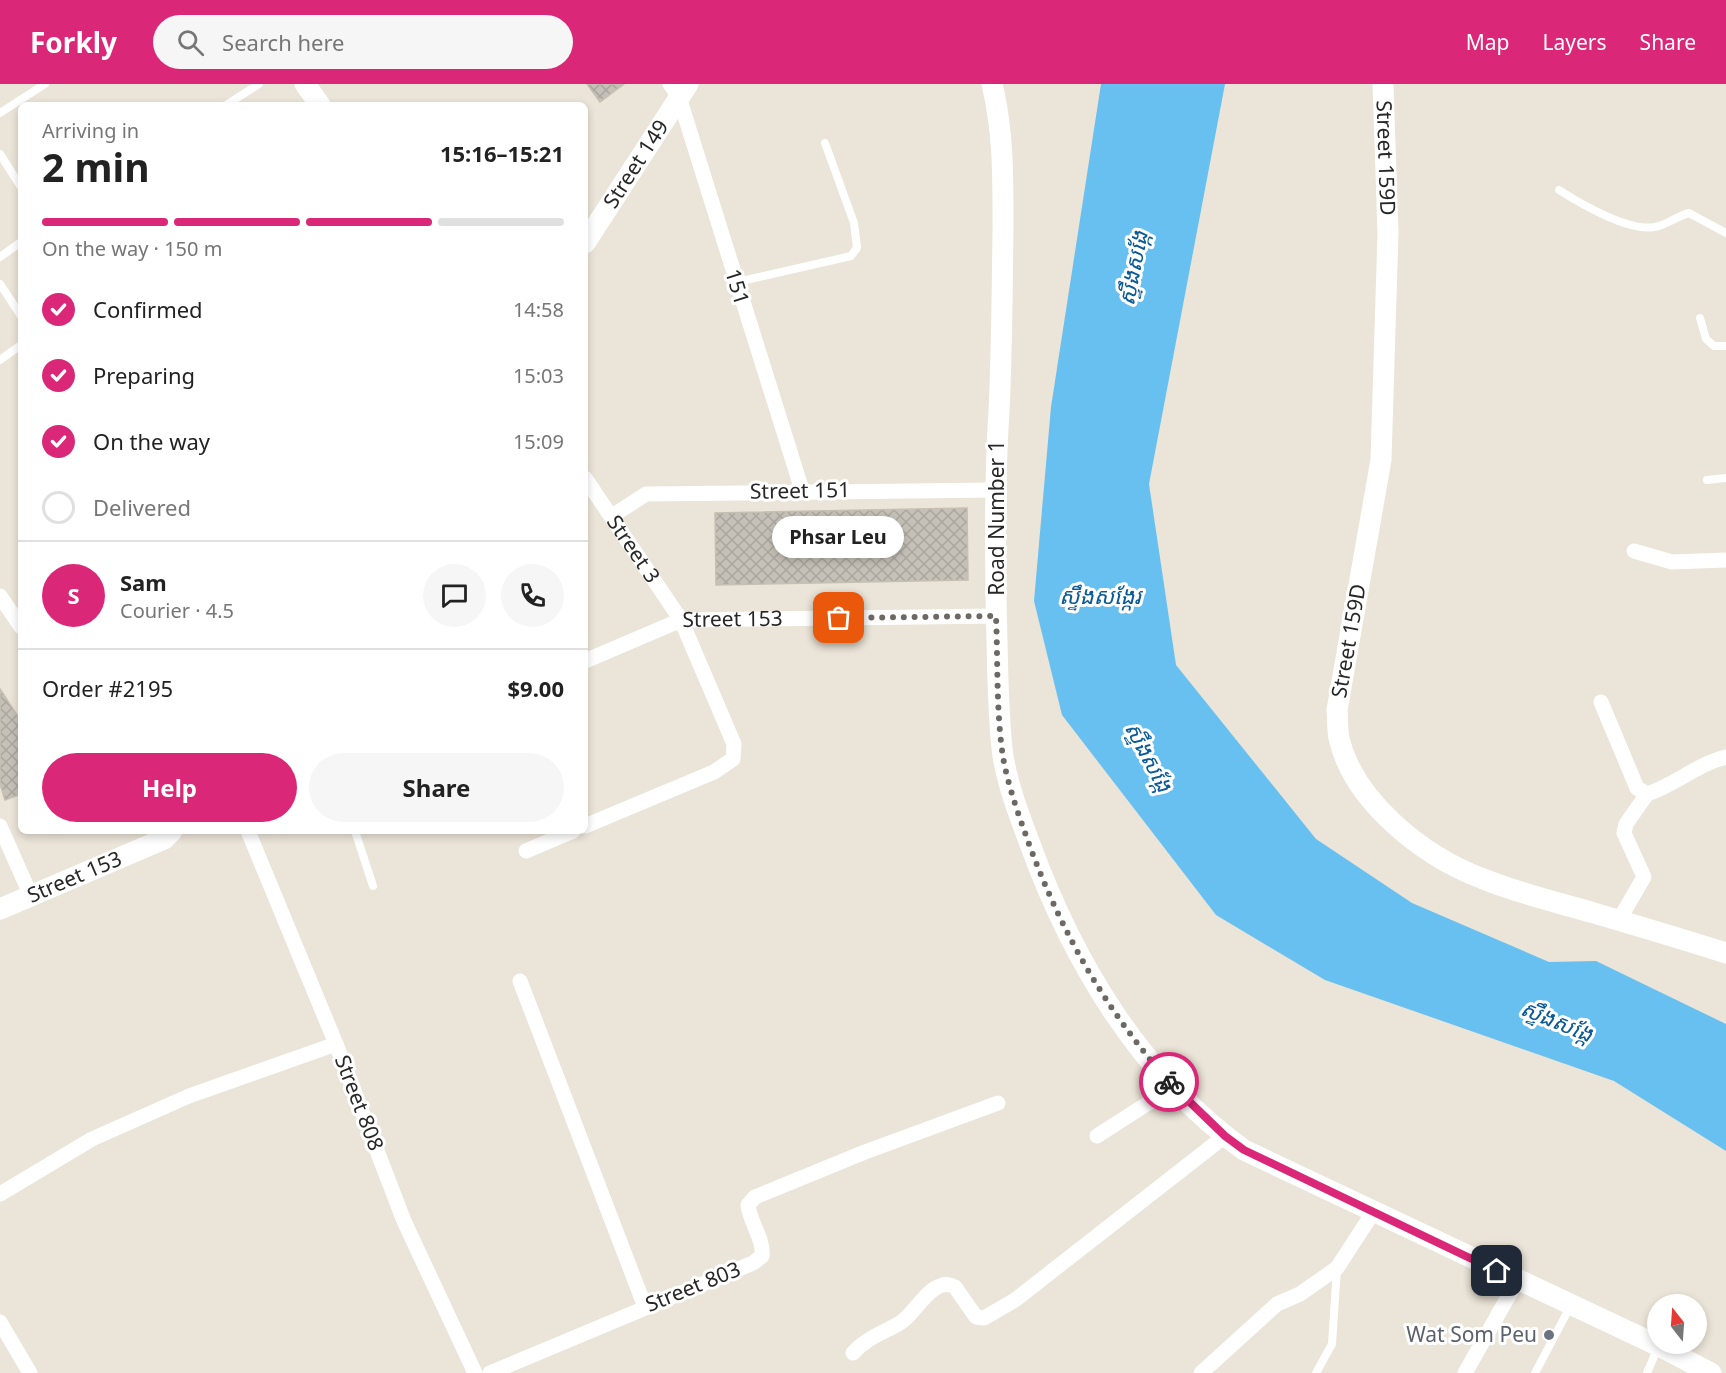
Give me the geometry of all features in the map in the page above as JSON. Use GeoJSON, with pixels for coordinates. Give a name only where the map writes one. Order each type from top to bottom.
{"type":"FeatureCollection","features":[{"type":"Feature","properties":{"kind":"street"},"geometry":{"type":"LineString","coordinates":[[305,84],[318,102]]}},
{"type":"Feature","properties":{"kind":"street","name":"Road Number 1"},"geometry":{"type":"LineString","coordinates":[[992,84],[1002,135],[1003,190],[1002,347],[994,490],[996,616],[1004,757],[1017,810],[1061,921],[1092,979],[1130,1037],[1173,1087],[1225,1136],[1244,1150],[1517,1281],[1647,1340]]}},
{"type":"Feature","properties":{"kind":"street","name":"Street 159D"},"geometry":{"type":"LineString","coordinates":[[1383,84],[1388,233],[1381,460],[1337,710],[1339,737],[1349,764],[1371,798],[1400,830],[1429,851],[1480,878],[1726,953]]}},
{"type":"Feature","properties":{"kind":"street","name":"Street 149"},"geometry":{"type":"LineString","coordinates":[[588,238],[679,88]]}},
{"type":"Feature","properties":{"kind":"street","name":"151"},"geometry":{"type":"LineString","coordinates":[[679,88],[735,282],[802,490]]}},
{"type":"Feature","properties":{"kind":"street","name":"Street 3"},"geometry":{"type":"LineString","coordinates":[[588,482],[681,620],[734,744],[732,759],[714,772],[588,825]]}},
{"type":"Feature","properties":{"kind":"street","name":"Street 151"},"geometry":{"type":"LineString","coordinates":[[612,516],[646,494],[802,490],[994,490]]}},
{"type":"Feature","properties":{"kind":"street"},"geometry":{"type":"LineString","coordinates":[[1634,551],[1672,562],[1726,560]]}},
{"type":"Feature","properties":{"kind":"street"},"geometry":{"type":"LineString","coordinates":[[0,596],[18,623]]}},
{"type":"Feature","properties":{"kind":"street","name":"Street 153"},"geometry":{"type":"LineString","coordinates":[[588,660],[681,620],[996,616]]}},
{"type":"Feature","properties":{"kind":"street"},"geometry":{"type":"LineString","coordinates":[[1601,702],[1636,788],[1647,794]]}},
{"type":"Feature","properties":{"kind":"street"},"geometry":{"type":"LineString","coordinates":[[1619,920],[1644,877],[1624,833],[1626,824],[1647,794],[1662,789],[1706,762],[1726,757]]}},
{"type":"Feature","properties":{"kind":"street"},"geometry":{"type":"LineString","coordinates":[[0,825],[31,896]]}},
{"type":"Feature","properties":{"kind":"street","name":"Street 153"},"geometry":{"type":"LineString","coordinates":[[0,909],[167,834]]}},
{"type":"Feature","properties":{"kind":"street","name":"Street 808"},"geometry":{"type":"LineString","coordinates":[[250,834],[336,1044],[404,1221],[475,1373]]}},
{"type":"Feature","properties":{"kind":"street"},"geometry":{"type":"LineString","coordinates":[[526,851],[566,834]]}},
{"type":"Feature","properties":{"kind":"street"},"geometry":{"type":"LineString","coordinates":[[520,981],[645,1307]]}},
{"type":"Feature","properties":{"kind":"street"},"geometry":{"type":"LineString","coordinates":[[0,1194],[92,1139],[189,1096],[336,1044]]}},
{"type":"Feature","properties":{"kind":"street"},"geometry":{"type":"LineString","coordinates":[[1096,1136],[1173,1087]]}},
{"type":"Feature","properties":{"kind":"street","name":"Street 803"},"geometry":{"type":"LineString","coordinates":[[490,1373],[753,1263],[762,1256],[763,1248],[749,1216],[748,1205],[755,1197],[865,1152],[998,1103]]}},
{"type":"Feature","properties":{"kind":"street"},"geometry":{"type":"LineString","coordinates":[[853,1353],[862,1342],[902,1322],[930,1292],[946,1285],[955,1287],[976,1317],[984,1318],[1016,1300],[1225,1136]]}},
{"type":"Feature","properties":{"kind":"street"},"geometry":{"type":"LineString","coordinates":[[1201,1373],[1277,1304],[1300,1294],[1337,1268],[1374,1211]]}},
{"type":"Feature","properties":{"kind":"street"},"geometry":{"type":"LineString","coordinates":[[1465,1373],[1517,1281]]}},
{"type":"Feature","properties":{"kind":"street"},"geometry":{"type":"LineString","coordinates":[[0,1322],[30,1373]]}},
{"type":"Feature","properties":{"kind":"street","name":"Road Number 1"},"geometry":{"type":"LineString","coordinates":[[1674,1354],[1711,1373]]}},
{"type":"Feature","properties":{"kind":"lane"},"geometry":{"type":"LineString","coordinates":[[0,113],[45,84]]}},
{"type":"Feature","properties":{"kind":"lane"},"geometry":{"type":"LineString","coordinates":[[231,102],[259,84]]}},
{"type":"Feature","properties":{"kind":"lane"},"geometry":{"type":"LineString","coordinates":[[735,282],[851,256],[857,248],[854,224],[825,143]]}},
{"type":"Feature","properties":{"kind":"lane"},"geometry":{"type":"LineString","coordinates":[[0,154],[18,182]]}},
{"type":"Feature","properties":{"kind":"lane"},"geometry":{"type":"LineString","coordinates":[[1559,190],[1591,211],[1646,228],[1658,226],[1689,213],[1726,232]]}},
{"type":"Feature","properties":{"kind":"lane"},"geometry":{"type":"LineString","coordinates":[[0,257],[18,244]]}},
{"type":"Feature","properties":{"kind":"lane"},"geometry":{"type":"LineString","coordinates":[[0,284],[18,311]]}},
{"type":"Feature","properties":{"kind":"lane"},"geometry":{"type":"LineString","coordinates":[[1700,318],[1706,339],[1714,346],[1726,346]]}},
{"type":"Feature","properties":{"kind":"lane"},"geometry":{"type":"LineString","coordinates":[[0,360],[18,347]]}},
{"type":"Feature","properties":{"kind":"lane"},"geometry":{"type":"LineString","coordinates":[[1707,480],[1726,478]]}},
{"type":"Feature","properties":{"kind":"lane"},"geometry":{"type":"LineString","coordinates":[[356,834],[374,886]]}},
{"type":"Feature","properties":{"kind":"lane"},"geometry":{"type":"LineString","coordinates":[[1316,1373],[1332,1344],[1337,1268]]}},
{"type":"Feature","properties":{"kind":"lane"},"geometry":{"type":"LineString","coordinates":[[1535,1373],[1571,1305]]}},
{"type":"Feature","properties":{"kind":"lane"},"geometry":{"type":"LineString","coordinates":[[1647,1373],[1655,1354]]}},
{"type":"Feature","properties":{"kind":"water","name":"ស្ទឹងសង្កែរ"},"geometry":{"type":"Polygon","coordinates":[[[1101,84],[1225,84],[1149,484],[1176,665],[1316,839],[1412,903],[1549,962],[1596,961],[1726,1024],[1726,1151],[1614,1081],[1325,980],[1216,915],[1062,715],[1034,601],[1051,407],[1101,84]]]}},
{"type":"Feature","properties":{"kind":"building"},"geometry":{"type":"Polygon","coordinates":[[[587,84],[624,84],[600,102],[587,84]]]}},
{"type":"Feature","properties":{"kind":"building"},"geometry":{"type":"Polygon","coordinates":[[[967,508],[968,580],[716,585],[715,513],[967,508]]]}},
{"type":"Feature","properties":{"kind":"building"},"geometry":{"type":"Polygon","coordinates":[[[0,689],[18,716],[18,795],[5,800],[0,784],[0,689]]]}},
{"type":"Feature","properties":{"kind":"way so far"},"geometry":{"type":"LineString","coordinates":[[839,618],[996,616],[999,714],[1004,757],[1017,810],[1061,921],[1092,979],[1130,1037],[1169,1082]]}},
{"type":"Feature","properties":{"kind":"place","name":"Phsar Leu"},"geometry":{"type":"Point","coordinates":[839,618]}},
{"type":"Feature","properties":{"kind":"place","name":"Wat Som Peu"},"geometry":{"type":"Point","coordinates":[1549,1335]}},
{"type":"Feature","properties":{"kind":"route"},"geometry":{"type":"LineString","coordinates":[[1169,1082],[1225,1136],[1244,1150],[1497,1271]]}},
{"type":"Feature","properties":{"kind":"water label","name":"ស្ទឹងសង្កែ"},"geometry":{"type":"Point","coordinates":[1133,268]}},
{"type":"Feature","properties":{"kind":"water label","name":"ស្ទឹងសង្កែ"},"geometry":{"type":"Point","coordinates":[1149,757]}},
{"type":"Feature","properties":{"kind":"water label","name":"ស្ទឹងសង្កែ"},"geometry":{"type":"Point","coordinates":[1557,1021]}}]}
